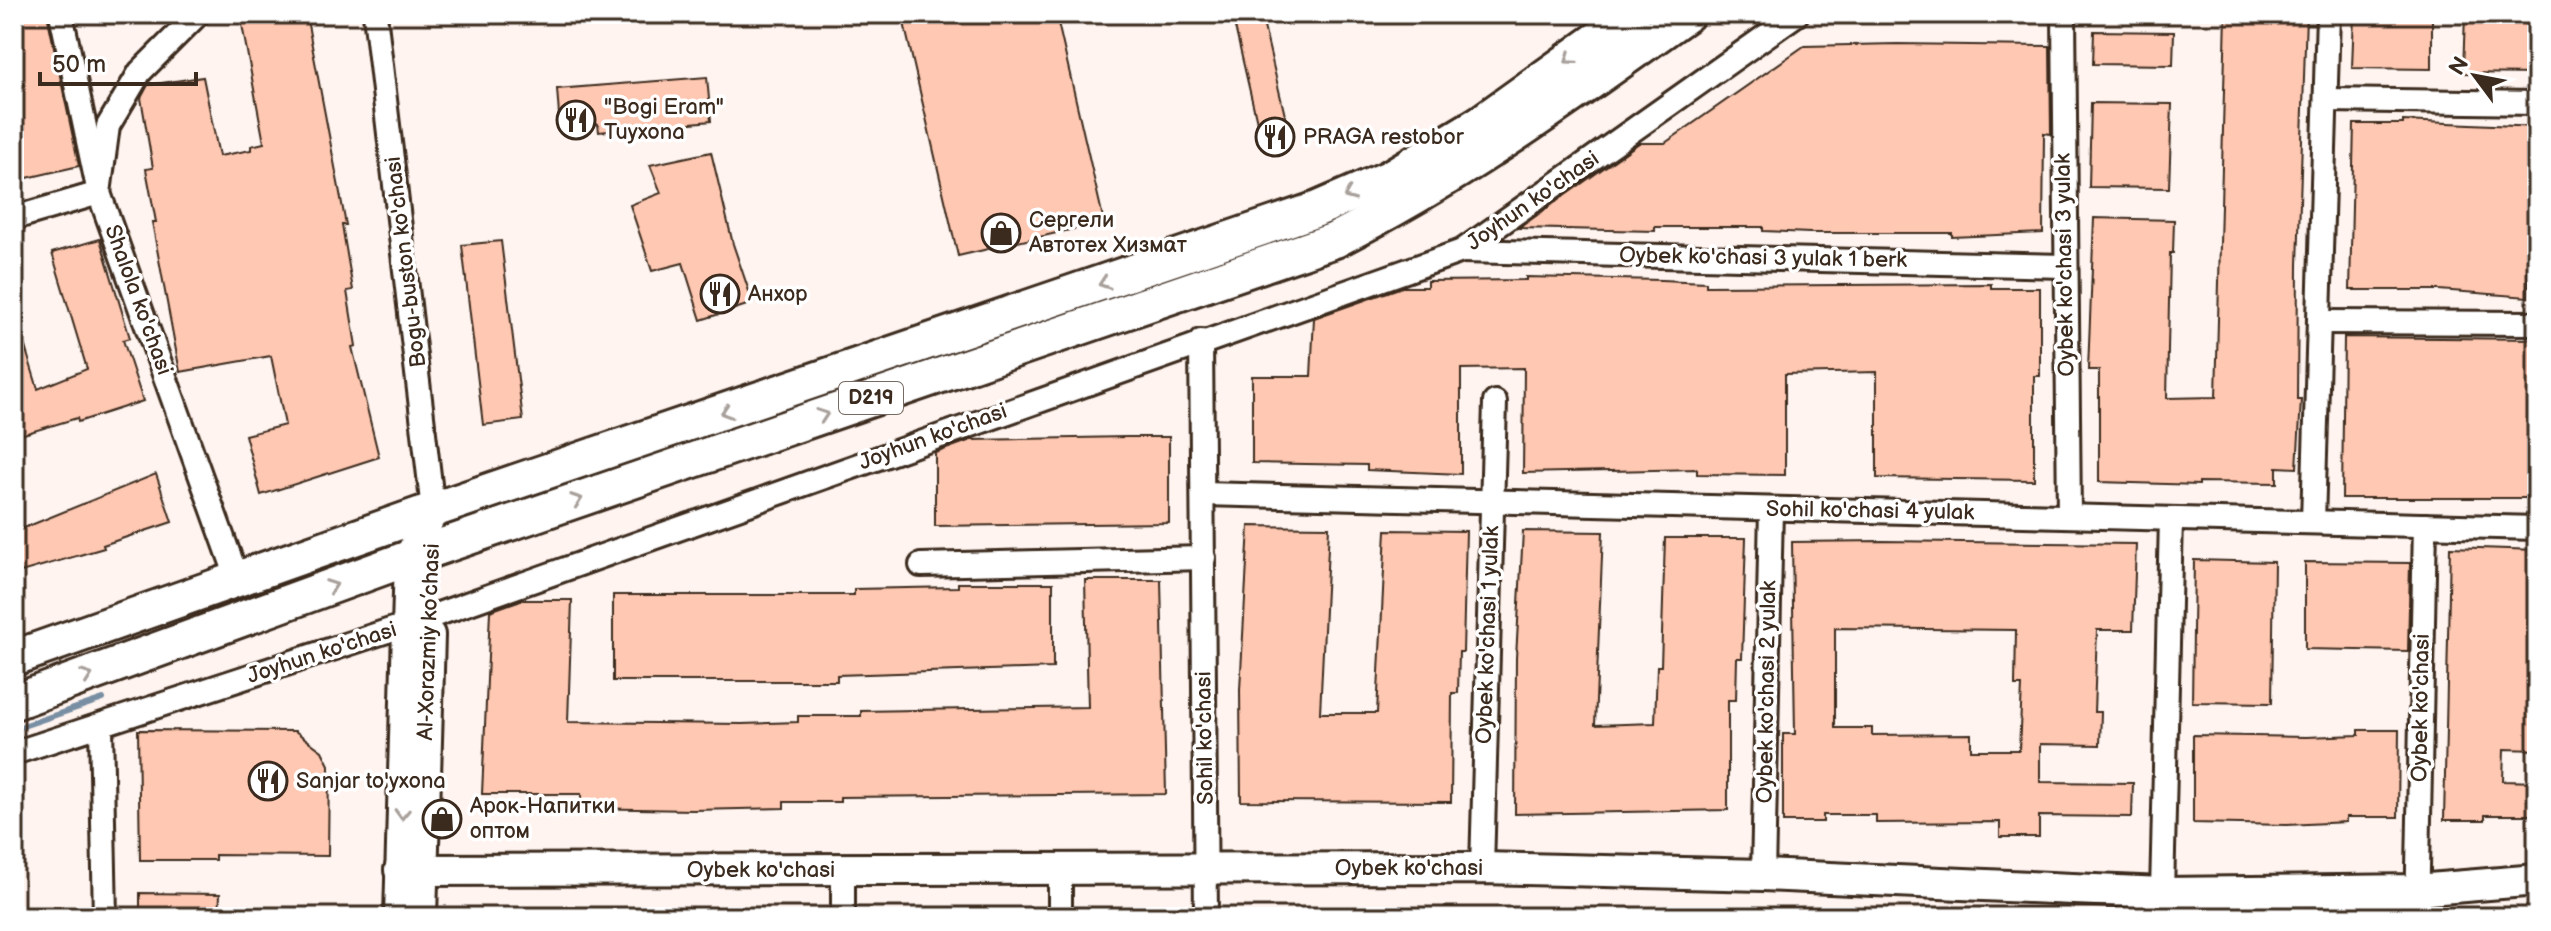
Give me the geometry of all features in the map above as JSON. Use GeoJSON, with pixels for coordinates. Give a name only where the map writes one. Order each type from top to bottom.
{"type":"FeatureCollection","features":[{"type":"Feature","properties":{"kind":"main road","name":"D219"},"geometry":{"type":"LineString","coordinates":[[14,658],[433,510],[1315,210],[1389,178],[1479,124],[1633,14]]}},
{"type":"Feature","properties":{"kind":"main road","name":"D219"},"geometry":{"type":"LineString","coordinates":[[14,702],[421,554],[1335,240],[1408,203],[1506,142],[1687,14]]}},
{"type":"Feature","properties":{"kind":"street","name":"Shalola ko'chasi"},"geometry":{"type":"LineString","coordinates":[[61,14],[99,193],[238,580]]}},
{"type":"Feature","properties":{"kind":"street"},"geometry":{"type":"LineString","coordinates":[[14,218],[99,193],[108,126],[140,72],[198,14]]}},
{"type":"Feature","properties":{"kind":"street","name":"Bogu-buston ko'chasi"},"geometry":{"type":"LineString","coordinates":[[375,14],[433,510]]}},
{"type":"Feature","properties":{"kind":"street","name":"Joyhun ko'chasi"},"geometry":{"type":"LineString","coordinates":[[14,753],[419,620],[1462,251],[1797,14]]}},
{"type":"Feature","properties":{"kind":"street","name":"Oybek ko'chasi 3 yulak"},"geometry":{"type":"LineString","coordinates":[[2064,14],[2064,266],[2069,516]]}},
{"type":"Feature","properties":{"kind":"street"},"geometry":{"type":"LineString","coordinates":[[2313,522],[2328,14]]}},
{"type":"Feature","properties":{"kind":"street"},"geometry":{"type":"LineString","coordinates":[[2327,100],[2537,103]]}},
{"type":"Feature","properties":{"kind":"street","name":"Oybek ko'chasi 3 yulak 1 berk"},"geometry":{"type":"LineString","coordinates":[[1462,251],[2064,266]]}},
{"type":"Feature","properties":{"kind":"street"},"geometry":{"type":"LineString","coordinates":[[2321,322],[2537,323]]}},
{"type":"Feature","properties":{"kind":"street","name":"Sohil ko'chasi"},"geometry":{"type":"LineString","coordinates":[[1201,341],[1206,917]]}},
{"type":"Feature","properties":{"kind":"street","name":"Oybek ko'chasi 1 yulak"},"geometry":{"type":"LineString","coordinates":[[1482,868],[1495,402]]}},
{"type":"Feature","properties":{"kind":"street","name":"Sohil ko'chasi 4 yulak"},"geometry":{"type":"LineString","coordinates":[[1203,494],[2537,528]]}},
{"type":"Feature","properties":{"kind":"street","name":"Oybek ko'chasi 2 yulak"},"geometry":{"type":"LineString","coordinates":[[1763,875],[1771,509]]}},
{"type":"Feature","properties":{"kind":"street"},"geometry":{"type":"LineString","coordinates":[[421,554],[433,510]]}},
{"type":"Feature","properties":{"kind":"street"},"geometry":{"type":"LineString","coordinates":[[2162,893],[2171,519]]}},
{"type":"Feature","properties":{"kind":"street","name":"Oybek ko'chasi"},"geometry":{"type":"LineString","coordinates":[[2417,904],[2425,525]]}},
{"type":"Feature","properties":{"kind":"street","name":"Al-Xorazmiy ko’chasi"},"geometry":{"type":"LineString","coordinates":[[400,917],[411,870],[421,554]]}},
{"type":"Feature","properties":{"kind":"street"},"geometry":{"type":"LineString","coordinates":[[921,565],[1204,558]]}},
{"type":"Feature","properties":{"kind":"street"},"geometry":{"type":"LineString","coordinates":[[101,726],[105,917]]}},
{"type":"Feature","properties":{"kind":"street","name":"Oybek ko'chasi"},"geometry":{"type":"LineString","coordinates":[[411,870],[1482,868],[1763,875],[2417,904],[2537,880]]}},
{"type":"Feature","properties":{"kind":"street"},"geometry":{"type":"LineString","coordinates":[[1060,869],[1060,917]]}},
{"type":"Feature","properties":{"kind":"street","name":"Al-Xorazmiy ko’chasi"},"geometry":{"type":"LineString","coordinates":[[411,870],[421,917]]}},
{"type":"Feature","properties":{"kind":"street"},"geometry":{"type":"LineString","coordinates":[[843,870],[843,917]]}},
{"type":"Feature","properties":{"kind":"building"},"geometry":{"type":"Polygon","coordinates":[[[14,14],[47,14],[79,166],[14,181],[14,14]]]}},
{"type":"Feature","properties":{"kind":"building"},"geometry":{"type":"Polygon","coordinates":[[[240,14],[306,14],[346,225],[342,225],[353,290],[347,291],[356,346],[352,347],[379,457],[261,495],[245,435],[285,425],[271,356],[180,372],[152,222],[156,222],[146,169],[153,168],[141,98],[148,85],[203,77],[219,156],[251,150],[251,146],[264,143],[240,14]]]}},
{"type":"Feature","properties":{"kind":"building"},"geometry":{"type":"Polygon","coordinates":[[[902,14],[1056,14],[1104,222],[958,256],[902,14]]]}},
{"type":"Feature","properties":{"kind":"building"},"geometry":{"type":"Polygon","coordinates":[[[1232,14],[1261,14],[1291,141],[1263,148],[1232,14]]]}},
{"type":"Feature","properties":{"kind":"building"},"geometry":{"type":"Polygon","coordinates":[[[2226,14],[2306,14],[2298,265],[2297,400],[2301,400],[2297,468],[2277,467],[2277,483],[2199,482],[2199,485],[2099,482],[2099,370],[2088,370],[2094,218],[2174,220],[2173,253],[2170,253],[2167,398],[2216,397],[2226,14]]]}},
{"type":"Feature","properties":{"kind":"building"},"geometry":{"type":"Polygon","coordinates":[[[2354,14],[2432,14],[2432,69],[2352,68],[2354,14]]]}},
{"type":"Feature","properties":{"kind":"building"},"geometry":{"type":"Polygon","coordinates":[[[2465,14],[2537,14],[2537,74],[2463,73],[2465,14]]]}},
{"type":"Feature","properties":{"kind":"building"},"geometry":{"type":"Polygon","coordinates":[[[2094,31],[2174,32],[2173,65],[2093,64],[2094,31]]]}},
{"type":"Feature","properties":{"kind":"building"},"geometry":{"type":"Polygon","coordinates":[[[1804,46],[2050,46],[2051,134],[2044,133],[2043,233],[1952,237],[1952,233],[1763,231],[1763,227],[1655,227],[1655,231],[1519,228],[1639,143],[1665,143],[1804,46]]]}},
{"type":"Feature","properties":{"kind":"building"},"geometry":{"type":"Polygon","coordinates":[[[707,77],[711,121],[599,132],[598,124],[560,128],[557,89],[707,77]]]}},
{"type":"Feature","properties":{"kind":"building"},"geometry":{"type":"Polygon","coordinates":[[[2091,103],[2172,104],[2169,188],[2089,187],[2091,103]]]}},
{"type":"Feature","properties":{"kind":"building"},"geometry":{"type":"Polygon","coordinates":[[[2403,121],[2537,127],[2537,203],[2529,202],[2528,297],[2439,290],[2350,290],[2354,124],[2403,124],[2403,121]]]}},
{"type":"Feature","properties":{"kind":"building"},"geometry":{"type":"Polygon","coordinates":[[[711,152],[733,244],[753,303],[701,320],[683,263],[652,271],[630,205],[661,193],[650,165],[711,152]]]}},
{"type":"Feature","properties":{"kind":"building"},"geometry":{"type":"Polygon","coordinates":[[[100,239],[130,338],[123,340],[143,401],[78,422],[77,418],[14,437],[14,325],[18,324],[38,389],[87,369],[52,253],[100,239]]]}},
{"type":"Feature","properties":{"kind":"building"},"geometry":{"type":"Polygon","coordinates":[[[501,241],[523,420],[483,425],[462,245],[501,241]]]}},
{"type":"Feature","properties":{"kind":"building"},"geometry":{"type":"Polygon","coordinates":[[[1526,277],[1706,282],[1706,286],[1991,284],[1991,288],[2040,288],[2040,376],[2034,376],[2034,480],[1877,478],[1877,372],[1785,374],[1785,475],[1697,474],[1697,469],[1523,473],[1524,368],[1461,369],[1461,474],[1367,470],[1367,465],[1252,463],[1252,376],[1311,376],[1314,318],[1402,287],[1427,287],[1427,281],[1526,280],[1526,277]]]}},
{"type":"Feature","properties":{"kind":"building"},"geometry":{"type":"Polygon","coordinates":[[[2344,337],[2536,339],[2537,498],[2342,498],[2344,337]]]}},
{"type":"Feature","properties":{"kind":"building"},"geometry":{"type":"Polygon","coordinates":[[[1169,437],[1169,523],[935,526],[935,453],[971,440],[1169,437]]]}},
{"type":"Feature","properties":{"kind":"building"},"geometry":{"type":"Polygon","coordinates":[[[156,474],[172,522],[103,545],[104,548],[14,574],[14,532],[156,474]]]}},
{"type":"Feature","properties":{"kind":"building"},"geometry":{"type":"Polygon","coordinates":[[[1249,526],[1329,527],[1320,713],[1377,713],[1386,530],[1466,531],[1463,652],[1459,652],[1458,693],[1452,693],[1451,802],[1241,801],[1240,690],[1249,526]]]}},
{"type":"Feature","properties":{"kind":"building"},"geometry":{"type":"Polygon","coordinates":[[[1523,531],[1603,532],[1595,725],[1655,723],[1657,666],[1661,666],[1665,538],[1746,538],[1742,658],[1737,658],[1736,700],[1728,700],[1728,810],[1515,814],[1516,658],[1523,531]]]}},
{"type":"Feature","properties":{"kind":"building"},"geometry":{"type":"Polygon","coordinates":[[[1792,542],[2136,544],[2133,630],[2097,630],[2094,712],[2101,712],[2100,745],[2040,744],[2040,782],[2133,783],[2132,817],[2039,816],[2039,837],[2000,837],[2000,822],[1876,823],[1876,815],[1823,815],[1823,822],[1783,822],[1783,734],[1795,734],[1792,542]],[[1835,628],[1835,728],[1872,728],[1872,735],[1971,734],[1971,750],[2019,750],[2022,686],[2015,686],[2016,630],[1835,628]]]}},
{"type":"Feature","properties":{"kind":"building"},"geometry":{"type":"Polygon","coordinates":[[[2450,547],[2537,550],[2537,750],[2504,749],[2503,781],[2537,782],[2537,815],[2485,815],[2485,820],[2444,820],[2450,547]]]}},
{"type":"Feature","properties":{"kind":"building"},"geometry":{"type":"Polygon","coordinates":[[[2194,560],[2274,562],[2272,703],[2192,702],[2194,560]]]}},
{"type":"Feature","properties":{"kind":"building"},"geometry":{"type":"Polygon","coordinates":[[[2305,562],[2410,563],[2408,651],[2305,649],[2305,562]]]}},
{"type":"Feature","properties":{"kind":"building"},"geometry":{"type":"Polygon","coordinates":[[[1085,580],[1161,580],[1166,794],[840,797],[840,802],[784,802],[784,808],[693,810],[581,808],[581,794],[482,794],[490,611],[521,600],[572,600],[568,722],[742,724],[798,722],[798,716],[861,716],[861,711],[1088,707],[1085,580]]]}},
{"type":"Feature","properties":{"kind":"building"},"geometry":{"type":"Polygon","coordinates":[[[958,583],[1053,583],[1053,668],[837,675],[837,681],[613,681],[613,595],[854,595],[854,589],[958,587],[958,583]]]}},
{"type":"Feature","properties":{"kind":"building"},"geometry":{"type":"Polygon","coordinates":[[[138,730],[295,731],[322,751],[329,765],[328,856],[215,855],[215,860],[140,860],[138,730]]]}},
{"type":"Feature","properties":{"kind":"building"},"geometry":{"type":"Polygon","coordinates":[[[2359,730],[2399,730],[2398,817],[2346,817],[2346,822],[2287,825],[2193,823],[2193,735],[2306,737],[2359,735],[2359,730]]]}},
{"type":"Feature","properties":{"kind":"building"},"geometry":{"type":"Polygon","coordinates":[[[140,893],[220,894],[219,917],[140,917],[140,893]]]}},
{"type":"Feature","properties":{"kind":"waterway"},"geometry":{"type":"LineString","coordinates":[[14,729],[103,699]]}},
{"type":"Feature","properties":{"kind":"place","name":"\"Bogi Eram\" Tuyxona"},"geometry":{"type":"Point","coordinates":[576,120]}},
{"type":"Feature","properties":{"kind":"place","name":"PRAGA restobor"},"geometry":{"type":"Point","coordinates":[1275,137]}},
{"type":"Feature","properties":{"kind":"place","name":"Сергели Автотех Хизмат"},"geometry":{"type":"Point","coordinates":[1001,233]}},
{"type":"Feature","properties":{"kind":"place","name":"Анхор"},"geometry":{"type":"Point","coordinates":[720,294]}},
{"type":"Feature","properties":{"kind":"place","name":"Sanjar to'yxona"},"geometry":{"type":"Point","coordinates":[268,781]}},
{"type":"Feature","properties":{"kind":"place","name":"Арок-Напитки оптом"},"geometry":{"type":"Point","coordinates":[442,819]}}]}
